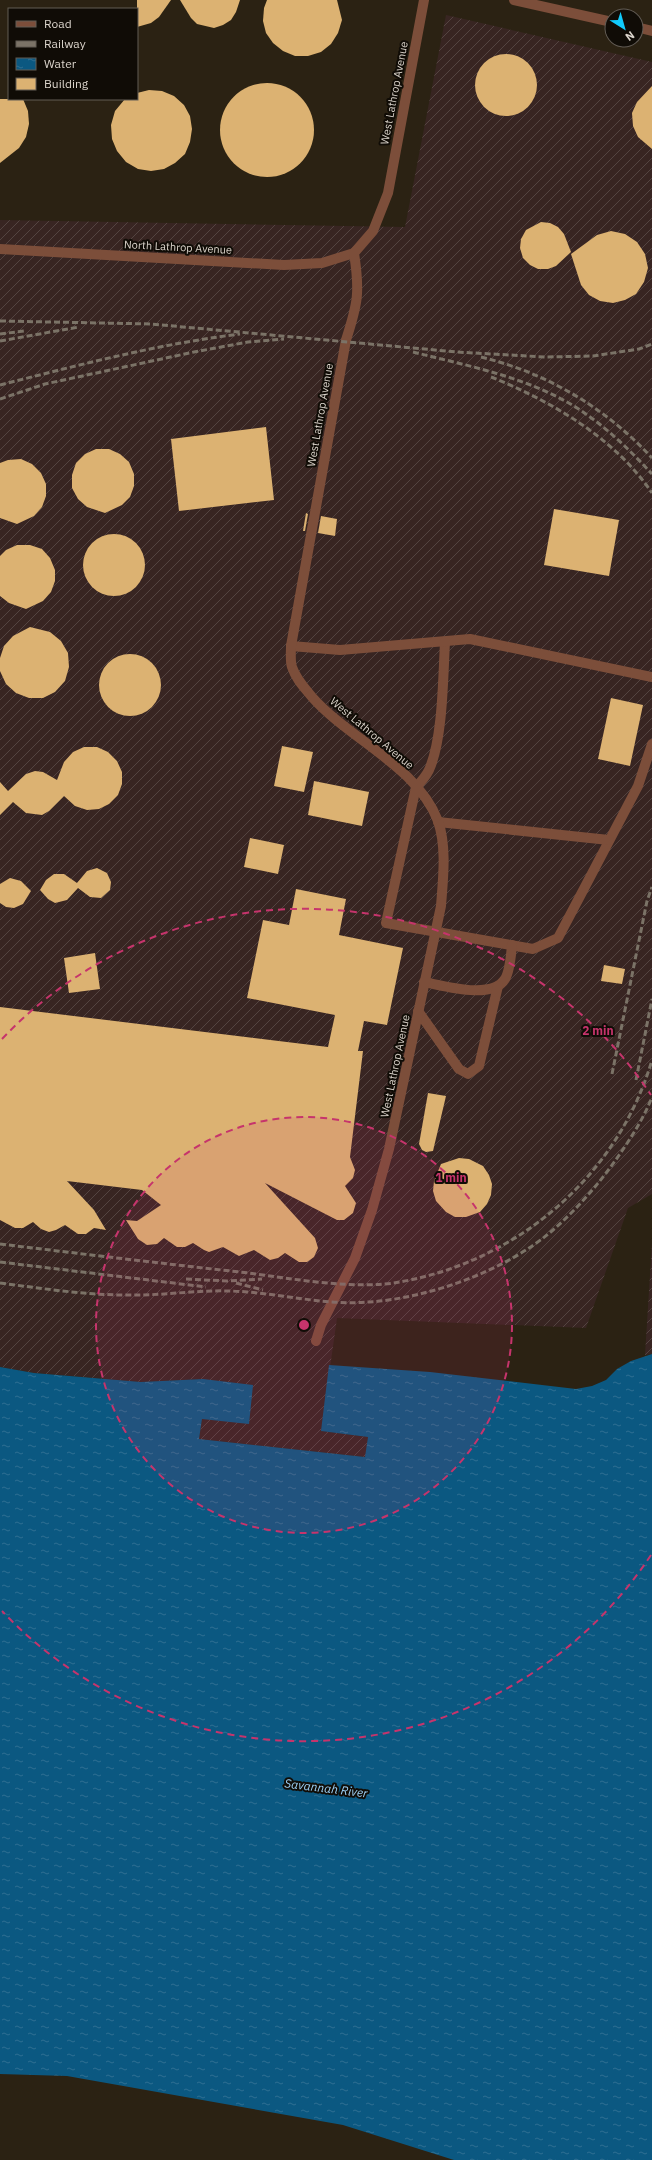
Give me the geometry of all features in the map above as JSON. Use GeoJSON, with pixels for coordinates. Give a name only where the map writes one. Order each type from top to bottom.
{"type":"FeatureCollection","features":[{"type":"Feature","properties":{"kind":"street","name":"West Lathrop Avenue"},"geometry":{"type":"LineString","coordinates":[[316,1341],[321,1325],[355,1258],[372,1210],[390,1149],[441,906],[444,874],[438,822],[427,799],[391,763],[346,729],[304,687],[291,666],[291,646],[346,340],[357,305],[358,282],[354,253],[373,231],[388,193],[424,0]]}},
{"type":"Feature","properties":{"kind":"street"},"geometry":{"type":"LineString","coordinates":[[514,0],[604,20]]}},
{"type":"Feature","properties":{"kind":"street","name":"North Lathrop Avenue"},"geometry":{"type":"LineString","coordinates":[[0,250],[284,265],[322,263],[354,253]]}},
{"type":"Feature","properties":{"kind":"street"},"geometry":{"type":"LineString","coordinates":[[291,646],[340,650],[470,639],[652,677]]}},
{"type":"Feature","properties":{"kind":"street"},"geometry":{"type":"LineString","coordinates":[[445,642],[440,719],[434,756],[429,771],[416,787],[386,923],[532,948],[558,938],[638,786],[652,744]]}},
{"type":"Feature","properties":{"kind":"street"},"geometry":{"type":"LineString","coordinates":[[438,822],[609,840]]}},
{"type":"Feature","properties":{"kind":"street"},"geometry":{"type":"LineString","coordinates":[[424,982],[477,991],[489,990],[498,986],[506,979],[512,945]]}},
{"type":"Feature","properties":{"kind":"street"},"geometry":{"type":"LineString","coordinates":[[418,1011],[459,1069],[468,1074],[479,1066],[498,986]]}},
{"type":"Feature","properties":{"kind":"shaded area"},"geometry":{"type":"Polygon","coordinates":[[[446,15],[652,62],[652,1194],[628,1208],[586,1328],[337,1318],[321,1431],[368,1437],[366,1457],[199,1439],[202,1419],[203,1379],[141,1382],[34,1373],[0,1367],[0,220],[405,227],[446,15]]]}},
{"type":"Feature","properties":{"kind":"shaded area"},"geometry":{"type":"Polygon","coordinates":[[[652,1243],[652,1354],[645,1355],[652,1243]]]}},
{"type":"Feature","properties":{"kind":"water","name":"Savannah River"},"geometry":{"type":"Polygon","coordinates":[[[652,1354],[652,2160],[454,2160],[343,2125],[67,2076],[0,2074],[0,1367],[34,1373],[141,1382],[203,1379],[253,1385],[249,1424],[202,1419],[199,1439],[365,1457],[368,1437],[321,1431],[329,1365],[430,1372],[576,1389],[592,1386],[606,1380],[617,1369],[631,1361],[652,1354]]]}},
{"type":"Feature","properties":{"kind":"building"},"geometry":{"type":"Polygon","coordinates":[[[137,0],[171,0],[159,17],[151,23],[138,27],[137,0]]]}},
{"type":"Feature","properties":{"kind":"building"},"geometry":{"type":"Polygon","coordinates":[[[180,0],[240,0],[236,12],[231,20],[214,28],[197,24],[191,18],[180,0]]]}},
{"type":"Feature","properties":{"kind":"building"},"geometry":{"type":"Polygon","coordinates":[[[267,0],[337,0],[342,20],[338,33],[331,44],[321,52],[308,56],[295,56],[283,51],[273,43],[266,33],[263,21],[264,8],[267,0]]]}},
{"type":"Feature","properties":{"kind":"building"},"geometry":{"type":"Polygon","coordinates":[[[506,54],[518,56],[528,63],[535,73],[537,85],[535,97],[528,107],[518,114],[506,116],[494,114],[484,107],[477,97],[475,85],[477,73],[484,63],[494,56],[506,54]]]}},
{"type":"Feature","properties":{"kind":"building"},"geometry":{"type":"Polygon","coordinates":[[[267,83],[285,87],[300,97],[310,112],[314,130],[310,148],[300,163],[285,173],[267,177],[249,173],[234,163],[224,148],[220,130],[224,112],[234,97],[249,87],[267,83]]]}},
{"type":"Feature","properties":{"kind":"building"},"geometry":{"type":"Polygon","coordinates":[[[652,86],[652,149],[638,137],[633,126],[632,113],[637,102],[652,86]]]}},
{"type":"Feature","properties":{"kind":"building"},"geometry":{"type":"Polygon","coordinates":[[[149,90],[162,91],[174,96],[184,105],[190,116],[192,129],[190,142],[185,154],[175,163],[164,169],[151,171],[138,169],[126,162],[117,151],[112,139],[111,125],[115,111],[124,100],[138,100],[138,93],[149,90]]]}},
{"type":"Feature","properties":{"kind":"building"},"geometry":{"type":"Polygon","coordinates":[[[0,99],[23,100],[28,111],[29,124],[26,137],[19,148],[0,163],[0,99]]]}},
{"type":"Feature","properties":{"kind":"building"},"geometry":{"type":"Polygon","coordinates":[[[541,222],[550,223],[558,227],[564,234],[571,252],[556,266],[548,269],[538,269],[530,265],[523,258],[520,248],[521,239],[526,230],[541,222]]]}},
{"type":"Feature","properties":{"kind":"building"},"geometry":{"type":"Polygon","coordinates":[[[611,231],[625,234],[637,242],[645,254],[648,268],[644,282],[636,294],[625,300],[613,303],[600,301],[589,295],[581,285],[571,254],[597,235],[611,231]]]}},
{"type":"Feature","properties":{"kind":"building"},"geometry":{"type":"Polygon","coordinates":[[[266,427],[274,500],[179,511],[171,439],[266,427]]]}},
{"type":"Feature","properties":{"kind":"building"},"geometry":{"type":"Polygon","coordinates":[[[96,449],[109,449],[120,454],[129,462],[134,474],[134,486],[130,497],[122,505],[105,513],[87,507],[78,499],[72,488],[72,475],[76,463],[85,454],[96,449]]]}},
{"type":"Feature","properties":{"kind":"building"},"geometry":{"type":"Polygon","coordinates":[[[21,459],[32,464],[41,473],[46,484],[46,496],[42,507],[34,516],[17,524],[0,518],[0,463],[8,460],[21,459]]]}},
{"type":"Feature","properties":{"kind":"building"},"geometry":{"type":"Polygon","coordinates":[[[554,509],[619,520],[609,576],[544,565],[554,509]]]}},
{"type":"Feature","properties":{"kind":"building"},"geometry":{"type":"Polygon","coordinates":[[[306,513],[308,514],[305,531],[303,531],[306,513]]]}},
{"type":"Feature","properties":{"kind":"building"},"geometry":{"type":"Polygon","coordinates":[[[321,516],[337,519],[335,536],[318,533],[321,516]]]}},
{"type":"Feature","properties":{"kind":"building"},"geometry":{"type":"Polygon","coordinates":[[[114,534],[126,536],[136,543],[143,553],[145,565],[143,577],[136,587],[126,594],[114,596],[102,594],[92,587],[85,577],[83,565],[85,553],[92,543],[102,536],[114,534]]]}},
{"type":"Feature","properties":{"kind":"building"},"geometry":{"type":"Polygon","coordinates":[[[17,545],[30,545],[42,549],[50,558],[55,570],[55,581],[51,592],[43,601],[26,609],[9,603],[0,596],[0,556],[6,550],[17,545]]]}},
{"type":"Feature","properties":{"kind":"building"},"geometry":{"type":"Polygon","coordinates":[[[30,627],[50,632],[61,641],[68,653],[69,667],[65,681],[55,692],[43,698],[29,698],[16,693],[6,684],[0,671],[0,658],[4,646],[13,636],[30,627]]]}},
{"type":"Feature","properties":{"kind":"building"},"geometry":{"type":"Polygon","coordinates":[[[130,654],[142,656],[152,663],[159,673],[161,685],[159,697],[152,707],[142,714],[130,716],[118,714],[108,707],[101,697],[99,685],[101,673],[108,663],[118,656],[130,654]]]}},
{"type":"Feature","properties":{"kind":"building"},"geometry":{"type":"Polygon","coordinates":[[[611,698],[643,705],[630,766],[598,759],[611,698]]]}},
{"type":"Feature","properties":{"kind":"building"},"geometry":{"type":"Polygon","coordinates":[[[282,746],[313,752],[304,792],[274,786],[282,746]]]}},
{"type":"Feature","properties":{"kind":"building"},"geometry":{"type":"Polygon","coordinates":[[[84,747],[97,747],[108,752],[117,761],[122,772],[122,784],[118,795],[109,804],[99,809],[87,810],[75,806],[64,796],[49,811],[42,815],[26,813],[13,802],[0,815],[0,782],[8,791],[26,774],[35,771],[43,772],[57,780],[64,762],[73,752],[84,747]]]}},
{"type":"Feature","properties":{"kind":"building"},"geometry":{"type":"Polygon","coordinates":[[[314,781],[369,792],[362,826],[308,815],[314,781]]]}},
{"type":"Feature","properties":{"kind":"building"},"geometry":{"type":"Polygon","coordinates":[[[250,838],[284,845],[278,874],[244,867],[250,838]]]}},
{"type":"Feature","properties":{"kind":"building"},"geometry":{"type":"Polygon","coordinates":[[[97,868],[107,873],[111,882],[110,890],[101,898],[90,897],[78,888],[67,900],[55,903],[48,899],[40,890],[46,880],[54,874],[64,874],[77,883],[87,871],[97,868]]]}},
{"type":"Feature","properties":{"kind":"building"},"geometry":{"type":"Polygon","coordinates":[[[10,878],[21,881],[31,891],[23,904],[14,908],[6,907],[0,903],[0,884],[10,878]]]}},
{"type":"Feature","properties":{"kind":"building"},"geometry":{"type":"Polygon","coordinates":[[[296,889],[346,899],[339,935],[403,948],[387,1025],[364,1021],[358,1051],[363,1051],[350,1157],[355,1170],[353,1178],[345,1186],[356,1203],[353,1213],[344,1220],[337,1220],[265,1183],[315,1238],[318,1248],[314,1257],[307,1262],[299,1262],[285,1253],[278,1258],[270,1260],[254,1250],[239,1256],[223,1247],[209,1252],[193,1243],[185,1247],[177,1247],[164,1238],[157,1244],[147,1245],[138,1239],[126,1220],[137,1221],[161,1205],[142,1190],[67,1181],[94,1210],[106,1230],[94,1228],[86,1234],[78,1234],[65,1225],[49,1232],[41,1229],[33,1222],[23,1228],[15,1228],[0,1220],[0,1007],[328,1047],[335,1015],[247,998],[263,920],[289,925],[296,889]]]}},
{"type":"Feature","properties":{"kind":"building"},"geometry":{"type":"Polygon","coordinates":[[[95,953],[100,989],[69,993],[64,958],[95,953]]]}},
{"type":"Feature","properties":{"kind":"building"},"geometry":{"type":"Polygon","coordinates":[[[604,965],[625,969],[622,984],[601,981],[604,965]]]}},
{"type":"Feature","properties":{"kind":"building"},"geometry":{"type":"Polygon","coordinates":[[[428,1093],[446,1096],[433,1151],[426,1152],[422,1150],[419,1144],[428,1093]]]}},
{"type":"Feature","properties":{"kind":"building"},"geometry":{"type":"Polygon","coordinates":[[[459,1158],[469,1159],[483,1166],[489,1175],[492,1184],[491,1195],[487,1204],[480,1212],[466,1217],[455,1217],[446,1212],[436,1201],[433,1191],[434,1181],[441,1164],[459,1158]]]}},
{"type":"Feature","properties":{"kind":"railway"},"geometry":{"type":"LineString","coordinates":[[0,321],[151,324],[457,352],[545,357],[593,356],[639,349],[652,344]]}},
{"type":"Feature","properties":{"kind":"railway"},"geometry":{"type":"LineString","coordinates":[[0,341],[79,327]]}},
{"type":"Feature","properties":{"kind":"railway"},"geometry":{"type":"LineString","coordinates":[[0,334],[24,331]]}},
{"type":"Feature","properties":{"kind":"railway"},"geometry":{"type":"LineString","coordinates":[[0,385],[149,349],[240,334]]}},
{"type":"Feature","properties":{"kind":"railway"},"geometry":{"type":"LineString","coordinates":[[0,399],[45,384],[194,352],[248,342],[284,339]]}},
{"type":"Feature","properties":{"kind":"railway"},"geometry":{"type":"LineString","coordinates":[[413,352],[518,380],[558,397],[577,408],[607,430],[652,474]]}},
{"type":"Feature","properties":{"kind":"railway"},"geometry":{"type":"LineString","coordinates":[[481,357],[529,372],[574,395],[615,423],[652,458]]}},
{"type":"Feature","properties":{"kind":"railway"},"geometry":{"type":"LineString","coordinates":[[491,377],[559,410],[601,438],[637,473],[652,493]]}},
{"type":"Feature","properties":{"kind":"railway"},"geometry":{"type":"LineString","coordinates":[[612,1074],[647,901],[652,887]]}},
{"type":"Feature","properties":{"kind":"railway"},"geometry":{"type":"LineString","coordinates":[[636,1080],[652,999]]}},
{"type":"Feature","properties":{"kind":"railway"},"geometry":{"type":"LineString","coordinates":[[0,1244],[325,1283],[365,1285],[383,1284],[400,1282],[443,1271],[484,1255],[523,1233],[558,1207],[588,1176],[615,1141],[636,1102],[652,1060]]}},
{"type":"Feature","properties":{"kind":"railway"},"geometry":{"type":"LineString","coordinates":[[0,1283],[68,1292],[120,1295],[229,1291],[316,1301],[351,1303],[393,1299],[417,1295],[442,1288],[467,1280],[513,1258],[562,1222],[586,1197],[615,1161],[640,1122],[652,1097]]}},
{"type":"Feature","properties":{"kind":"railway"},"geometry":{"type":"LineString","coordinates":[[0,1262],[206,1287]]}},
{"type":"Feature","properties":{"kind":"railway"},"geometry":{"type":"LineString","coordinates":[[186,1279],[227,1281],[262,1279]]}},
{"type":"Feature","properties":{"kind":"railway"},"geometry":{"type":"LineString","coordinates":[[236,1283],[263,1290]]}}]}
